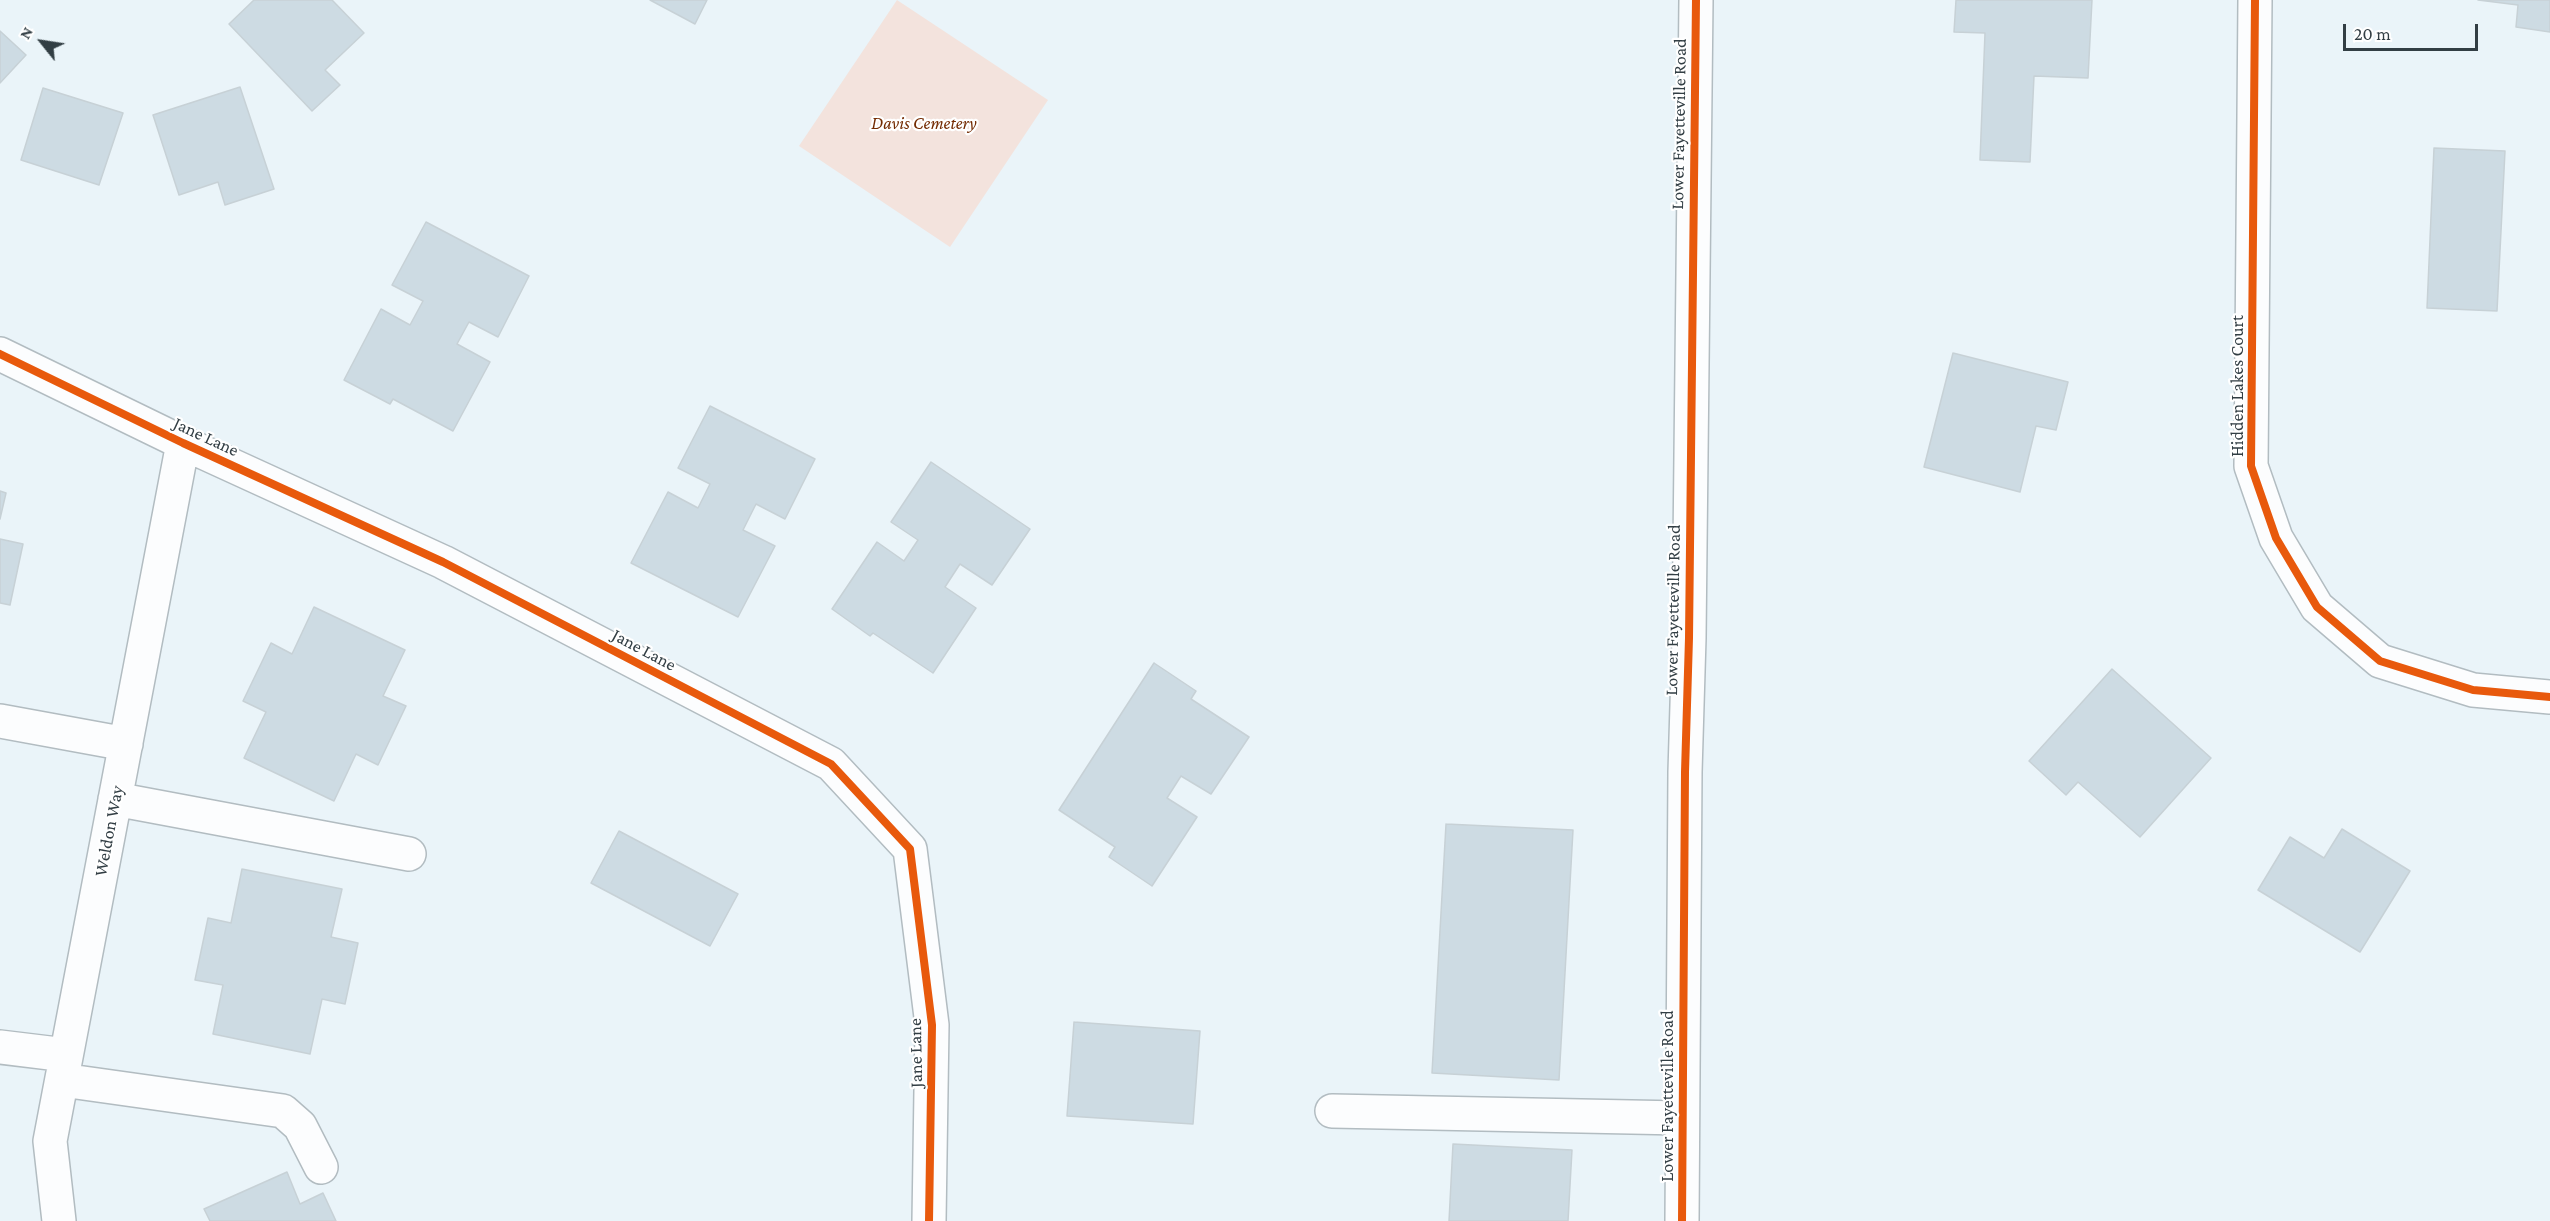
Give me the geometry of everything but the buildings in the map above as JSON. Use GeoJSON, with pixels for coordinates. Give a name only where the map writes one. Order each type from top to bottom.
{"type":"FeatureCollection","features":[{"type":"Feature","properties":{"kind":"street","name":"Lower Fayetteville Road"},"geometry":{"type":"LineString","coordinates":[[1682,1221],[1681,1118],[1696,0]]}},
{"type":"Feature","properties":{"kind":"street","name":"Hidden Lakes Court"},"geometry":{"type":"LineString","coordinates":[[2255,0],[2252,466],[2276,537],[2317,607],[2380,661],[2473,690],[2550,698]]}},
{"type":"Feature","properties":{"kind":"street","name":"Jane Lane"},"geometry":{"type":"LineString","coordinates":[[0,354],[183,443],[442,561],[831,765],[910,849],[932,1025],[929,1221]]}},
{"type":"Feature","properties":{"kind":"street","name":"Weldon Way"},"geometry":{"type":"LineString","coordinates":[[59,1221],[50,1141],[183,443]]}},
{"type":"Feature","properties":{"kind":"street"},"geometry":{"type":"LineString","coordinates":[[0,721],[126,744]]}},
{"type":"Feature","properties":{"kind":"street"},"geometry":{"type":"LineString","coordinates":[[115,799],[410,854]]}},
{"type":"Feature","properties":{"kind":"street"},"geometry":{"type":"LineString","coordinates":[[0,1047],[64,1068],[283,1111],[300,1126],[321,1167]]}},
{"type":"Feature","properties":{"kind":"street"},"geometry":{"type":"LineString","coordinates":[[1332,1111],[1681,1118]]}},
{"type":"Feature","properties":{"kind":"green space","name":"Davis Cemetery"},"geometry":{"type":"Polygon","coordinates":[[[897,0],[1048,100],[950,247],[799,146],[897,0]]]}},
{"type":"Feature","properties":{"kind":"cycle path"},"geometry":{"type":"LineString","coordinates":[[1682,1221],[1685,772],[1689,638],[1696,0]]}},
{"type":"Feature","properties":{"kind":"cycle path"},"geometry":{"type":"LineString","coordinates":[[2255,0],[2251,466],[2276,538],[2317,607],[2380,661],[2473,690],[2550,697]]}},
{"type":"Feature","properties":{"kind":"cycle path"},"geometry":{"type":"LineString","coordinates":[[0,354],[183,443],[443,562],[831,764],[910,849],[932,1025],[929,1221]]}}]}
